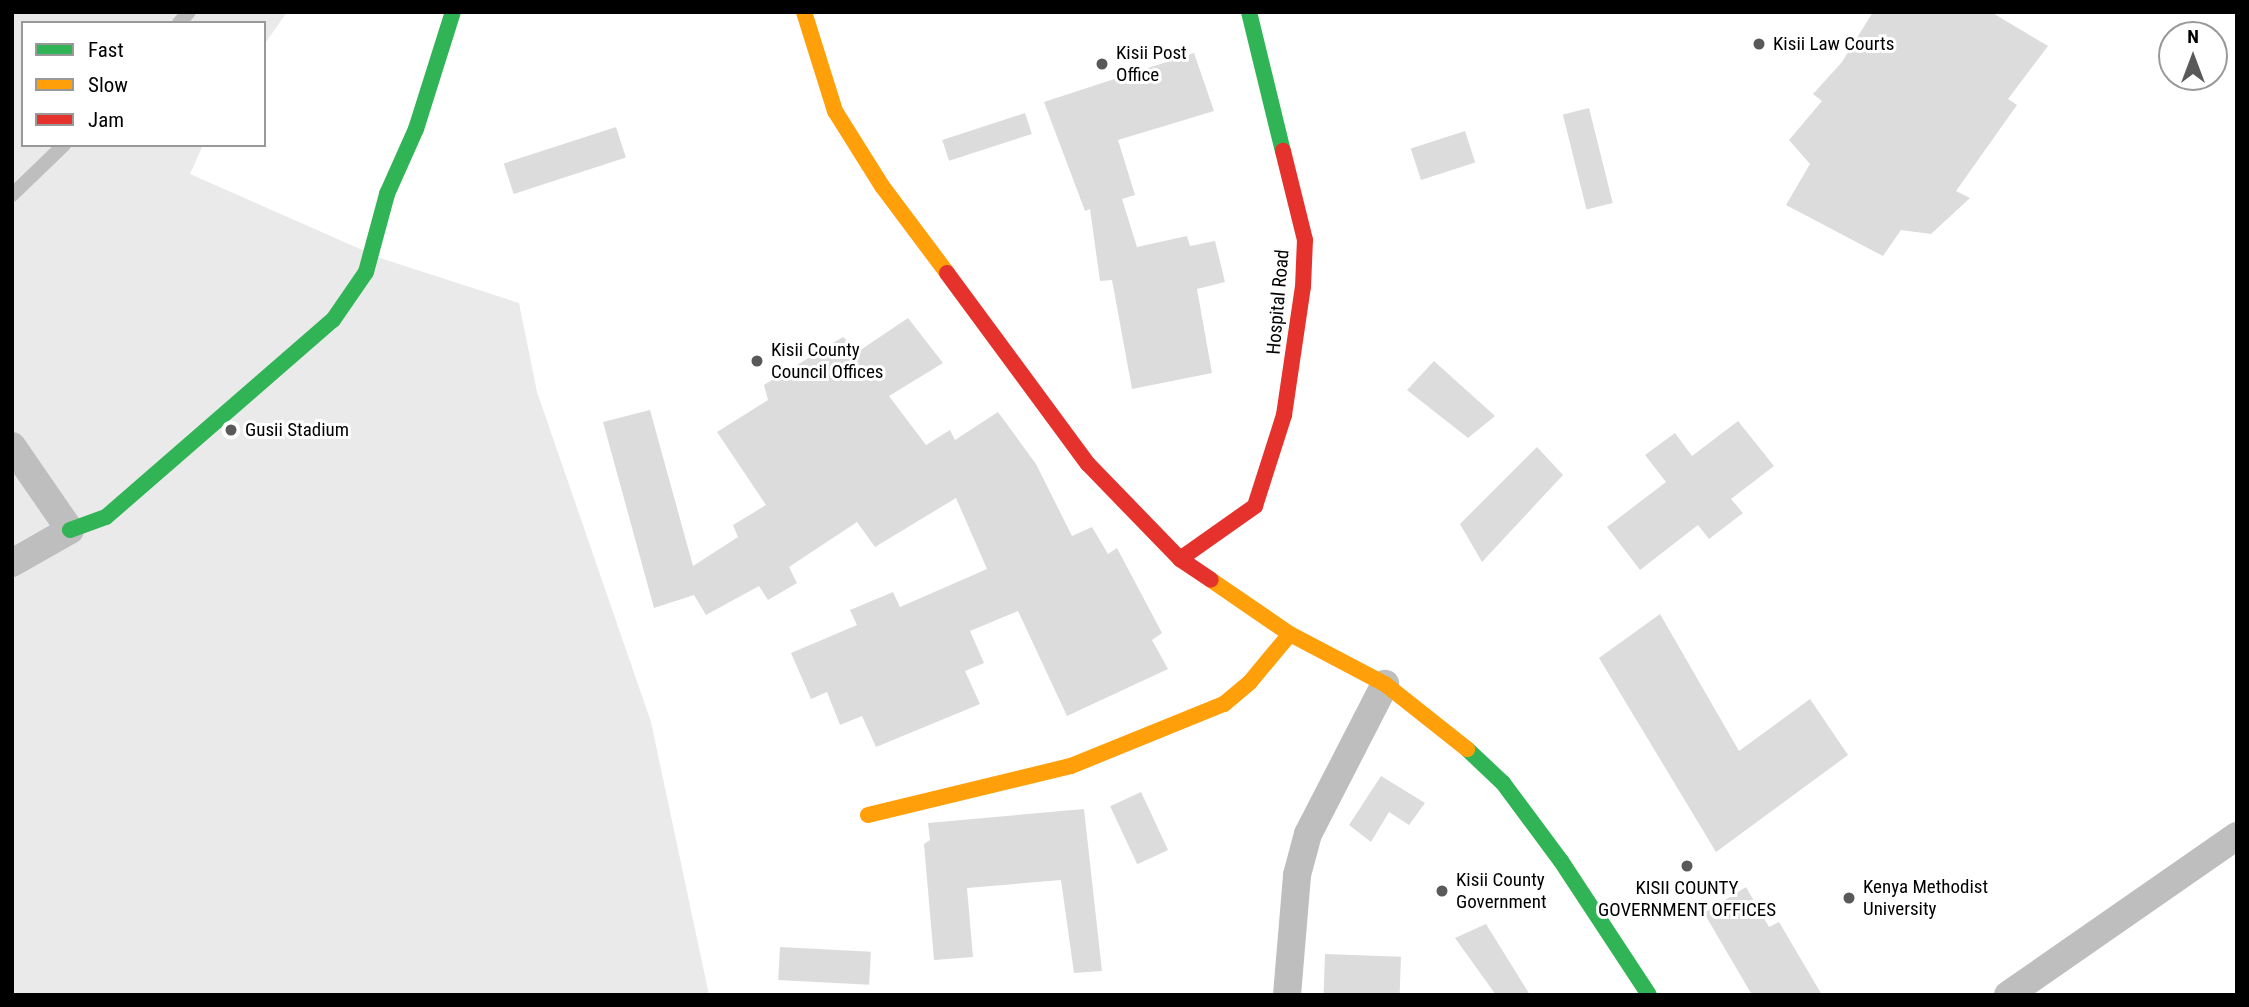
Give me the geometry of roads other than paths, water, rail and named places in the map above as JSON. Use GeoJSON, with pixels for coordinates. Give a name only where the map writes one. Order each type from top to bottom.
{"type":"FeatureCollection","features":[{"type":"Feature","properties":{"kind":"main road"},"geometry":{"type":"LineString","coordinates":[[69,530],[106,517],[333,320],[366,272],[387,194],[416,129],[453,12]]}},
{"type":"Feature","properties":{"kind":"main road"},"geometry":{"type":"LineString","coordinates":[[804,12],[835,111],[882,186],[1088,464],[1180,559],[1290,634],[1385,684],[1472,753],[1503,783],[1561,860],[1649,995]]}},
{"type":"Feature","properties":{"kind":"main road","name":"Hospital Road"},"geometry":{"type":"LineString","coordinates":[[1180,559],[1255,506],[1284,415],[1303,287],[1305,240],[1249,12]]}},
{"type":"Feature","properties":{"kind":"main road"},"geometry":{"type":"LineString","coordinates":[[868,815],[1072,766],[1224,704],[1250,682],[1290,634]]}},
{"type":"Feature","properties":{"kind":"street"},"geometry":{"type":"LineString","coordinates":[[12,446],[69,530],[12,563]]}},
{"type":"Feature","properties":{"kind":"street"},"geometry":{"type":"LineString","coordinates":[[1287,995],[1297,875],[1308,834],[1385,684]]}},
{"type":"Feature","properties":{"kind":"street"},"geometry":{"type":"LineString","coordinates":[[2008,995],[2237,836]]}},
{"type":"Feature","properties":{"kind":"lane"},"geometry":{"type":"LineString","coordinates":[[12,195],[62,147]]}},
{"type":"Feature","properties":{"kind":"place","name":"Kisii Law Courts"},"geometry":{"type":"Point","coordinates":[1759,44]}},
{"type":"Feature","properties":{"kind":"place","name":"Kisii Post Office"},"geometry":{"type":"Point","coordinates":[1102,64]}},
{"type":"Feature","properties":{"kind":"place","name":"Kisii County Council Offices"},"geometry":{"type":"Point","coordinates":[757,361]}},
{"type":"Feature","properties":{"kind":"place","name":"Gusii Stadium"},"geometry":{"type":"Point","coordinates":[231,430]}},
{"type":"Feature","properties":{"kind":"place","name":"KISII COUNTY GOVERNMENT OFFICES"},"geometry":{"type":"Point","coordinates":[1687,866]}},
{"type":"Feature","properties":{"kind":"place","name":"Kisii County Government"},"geometry":{"type":"Point","coordinates":[1442,891]}},
{"type":"Feature","properties":{"kind":"place","name":"Kenya Methodist University"},"geometry":{"type":"Point","coordinates":[1849,898]}}]}
